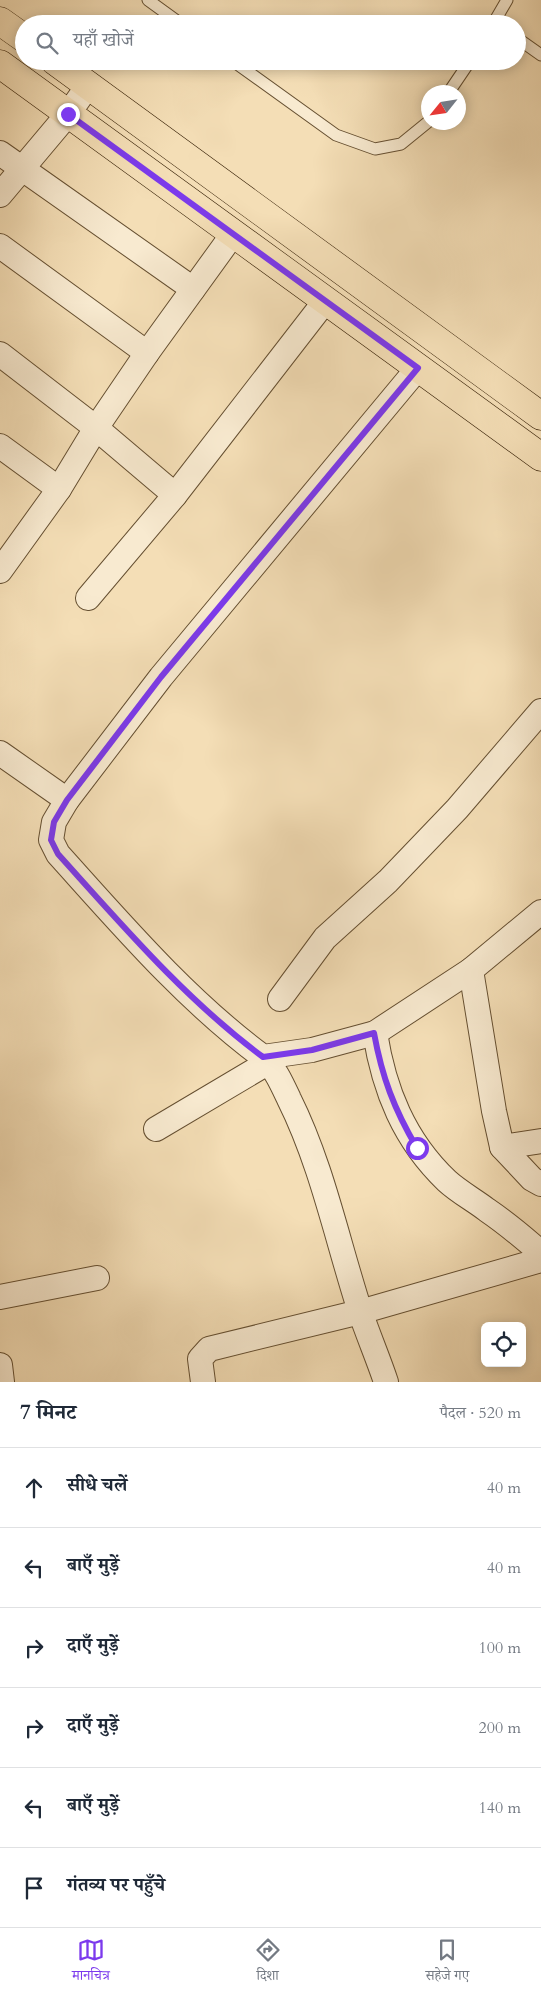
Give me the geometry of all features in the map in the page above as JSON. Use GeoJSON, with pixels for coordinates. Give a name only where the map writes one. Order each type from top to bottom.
{"type":"FeatureCollection","features":[{"type":"Feature","properties":{"kind":"main road"},"geometry":{"type":"LineString","coordinates":[[0,21],[15,32]]}},
{"type":"Feature","properties":{"kind":"main road"},"geometry":{"type":"LineString","coordinates":[[0,64],[418,368],[539,450]]}},
{"type":"Feature","properties":{"kind":"main road"},"geometry":{"type":"LineString","coordinates":[[67,70],[541,416]]}},
{"type":"Feature","properties":{"kind":"street"},"geometry":{"type":"LineString","coordinates":[[0,195],[68,114],[88,86]]}},
{"type":"Feature","properties":{"kind":"street"},"geometry":{"type":"LineString","coordinates":[[0,153],[193,289]]}},
{"type":"Feature","properties":{"kind":"street"},"geometry":{"type":"LineString","coordinates":[[4,557],[59,489],[96,428],[232,234]]}},
{"type":"Feature","properties":{"kind":"street"},"geometry":{"type":"LineString","coordinates":[[0,246],[147,353]]}},
{"type":"Feature","properties":{"kind":"street"},"geometry":{"type":"LineString","coordinates":[[88,598],[175,496],[326,300]]}},
{"type":"Feature","properties":{"kind":"street"},"geometry":{"type":"LineString","coordinates":[[0,354],[96,428],[175,496]]}},
{"type":"Feature","properties":{"kind":"street"},"geometry":{"type":"LineString","coordinates":[[386,1382],[360,1312],[300,1120],[266,1060],[220,1022],[123,926],[58,854],[51,840],[54,822],[67,800],[161,677],[418,368]]}},
{"type":"Feature","properties":{"kind":"street"},"geometry":{"type":"LineString","coordinates":[[0,446],[59,489]]}},
{"type":"Feature","properties":{"kind":"street"},"geometry":{"type":"LineString","coordinates":[[280,999],[325,938],[395,874],[457,809],[541,711]]}},
{"type":"Feature","properties":{"kind":"street"},"geometry":{"type":"LineString","coordinates":[[0,753],[67,800]]}},
{"type":"Feature","properties":{"kind":"street"},"geometry":{"type":"LineString","coordinates":[[156,1129],[266,1060],[374,1033],[471,970],[541,912]]}},
{"type":"Feature","properties":{"kind":"street"},"geometry":{"type":"LineString","coordinates":[[471,970],[494,1111],[502,1147],[532,1179],[541,1184]]}},
{"type":"Feature","properties":{"kind":"street"},"geometry":{"type":"LineString","coordinates":[[374,1033],[380,1066],[400,1119],[417,1148],[448,1182],[513,1228],[541,1253]]}},
{"type":"Feature","properties":{"kind":"street"},"geometry":{"type":"LineString","coordinates":[[502,1147],[541,1141]]}},
{"type":"Feature","properties":{"kind":"street"},"geometry":{"type":"LineString","coordinates":[[202,1382],[200,1359],[209,1349],[360,1312],[541,1260]]}},
{"type":"Feature","properties":{"kind":"street"},"geometry":{"type":"LineString","coordinates":[[0,1297],[98,1278]]}},
{"type":"Feature","properties":{"kind":"street"},"geometry":{"type":"LineString","coordinates":[[0,1365],[2,1382]]}},
{"type":"Feature","properties":{"kind":"lane"},"geometry":{"type":"LineString","coordinates":[[148,0],[169,15]]}},
{"type":"Feature","properties":{"kind":"lane"},"geometry":{"type":"LineString","coordinates":[[499,15],[507,0]]}},
{"type":"Feature","properties":{"kind":"lane"},"geometry":{"type":"LineString","coordinates":[[526,44],[541,55]]}},
{"type":"Feature","properties":{"kind":"lane"},"geometry":{"type":"LineString","coordinates":[[246,70],[336,135],[375,149],[401,144],[421,128]]}},
{"type":"Feature","properties":{"kind":"lane"},"geometry":{"type":"LineString","coordinates":[[454,85],[464,70]]}},
{"type":"Feature","properties":{"kind":"route"},"geometry":{"type":"LineString","coordinates":[[68,114],[418,368],[161,677],[67,800],[54,822],[51,840],[58,854],[123,926],[220,1022],[263,1057],[312,1050],[374,1033],[380,1066],[400,1119],[417,1148]]}}]}
